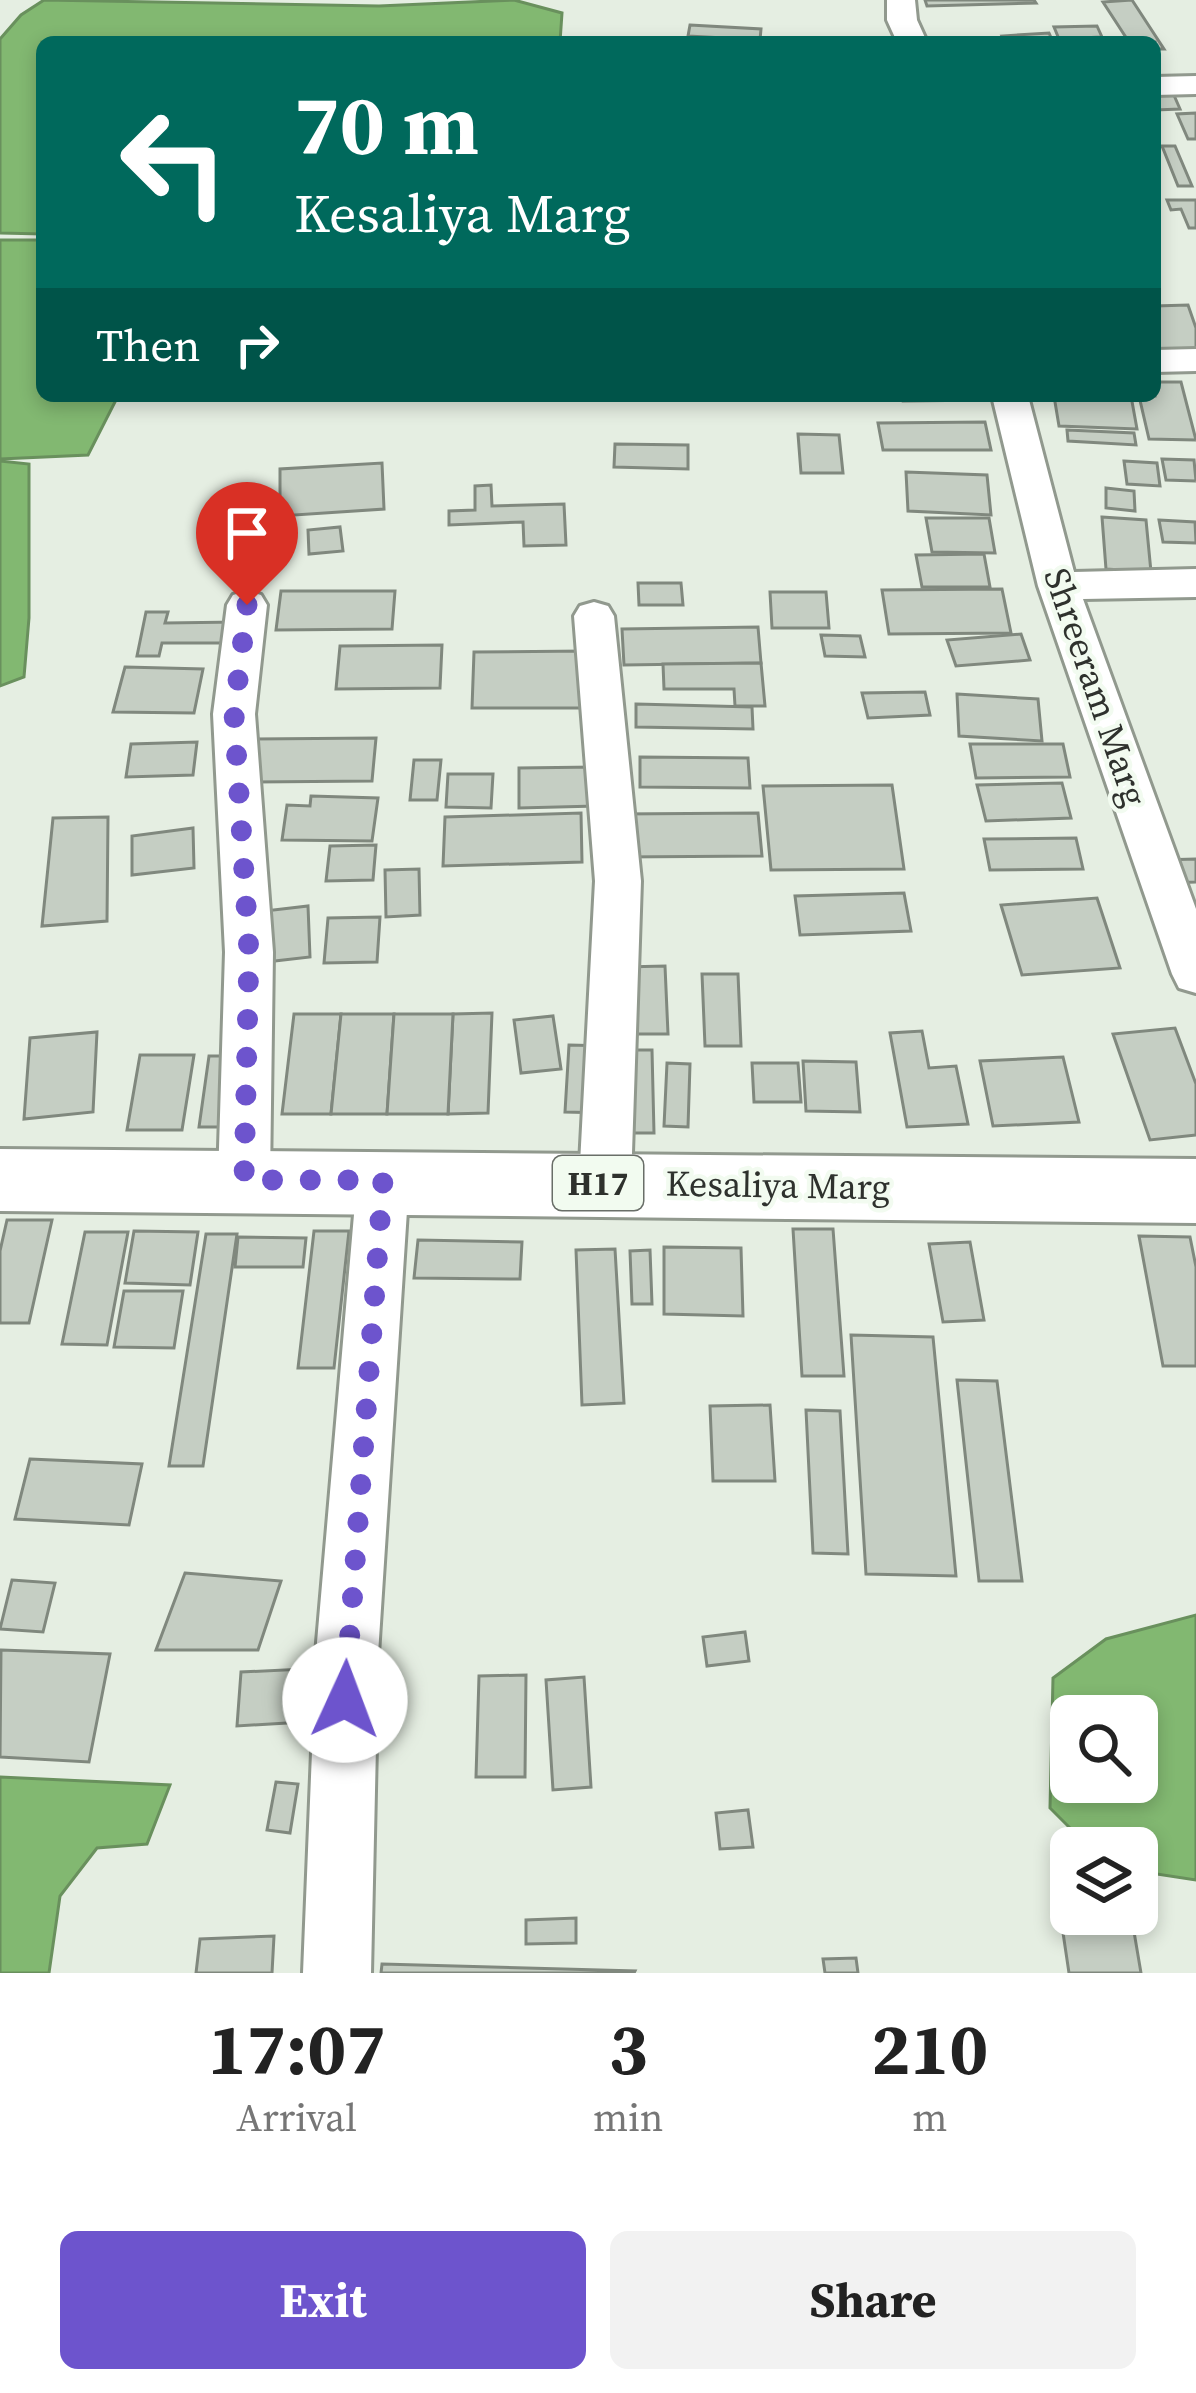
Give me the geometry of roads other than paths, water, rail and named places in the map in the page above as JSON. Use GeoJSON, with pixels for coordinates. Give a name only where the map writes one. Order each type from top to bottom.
{"type":"FeatureCollection","features":[{"type":"Feature","properties":{"kind":"main road","name":"Kesaliya Marg"},"geometry":{"type":"LineString","coordinates":[[0,1180],[1196,1191]]}},
{"type":"Feature","properties":{"kind":"street"},"geometry":{"type":"LineString","coordinates":[[901,0],[909,36]]}},
{"type":"Feature","properties":{"kind":"street"},"geometry":{"type":"LineString","coordinates":[[1161,86],[1196,85]]}},
{"type":"Feature","properties":{"kind":"street"},"geometry":{"type":"LineString","coordinates":[[1161,362],[1196,360]]}},
{"type":"Feature","properties":{"kind":"street","name":"Shreeram Marg"},"geometry":{"type":"LineString","coordinates":[[1012,402],[1058,586],[1196,974]]}},
{"type":"Feature","properties":{"kind":"street"},"geometry":{"type":"LineString","coordinates":[[1058,586],[1196,583]]}},
{"type":"Feature","properties":{"kind":"street"},"geometry":{"type":"LineString","coordinates":[[244,1180],[249,952],[234,714],[247,605]]}},
{"type":"Feature","properties":{"kind":"street"},"geometry":{"type":"LineString","coordinates":[[594,616],[618,881],[605,1183]]}},
{"type":"Feature","properties":{"kind":"street"},"geometry":{"type":"LineString","coordinates":[[337,1973],[347,1654],[383,1180]]}}]}
